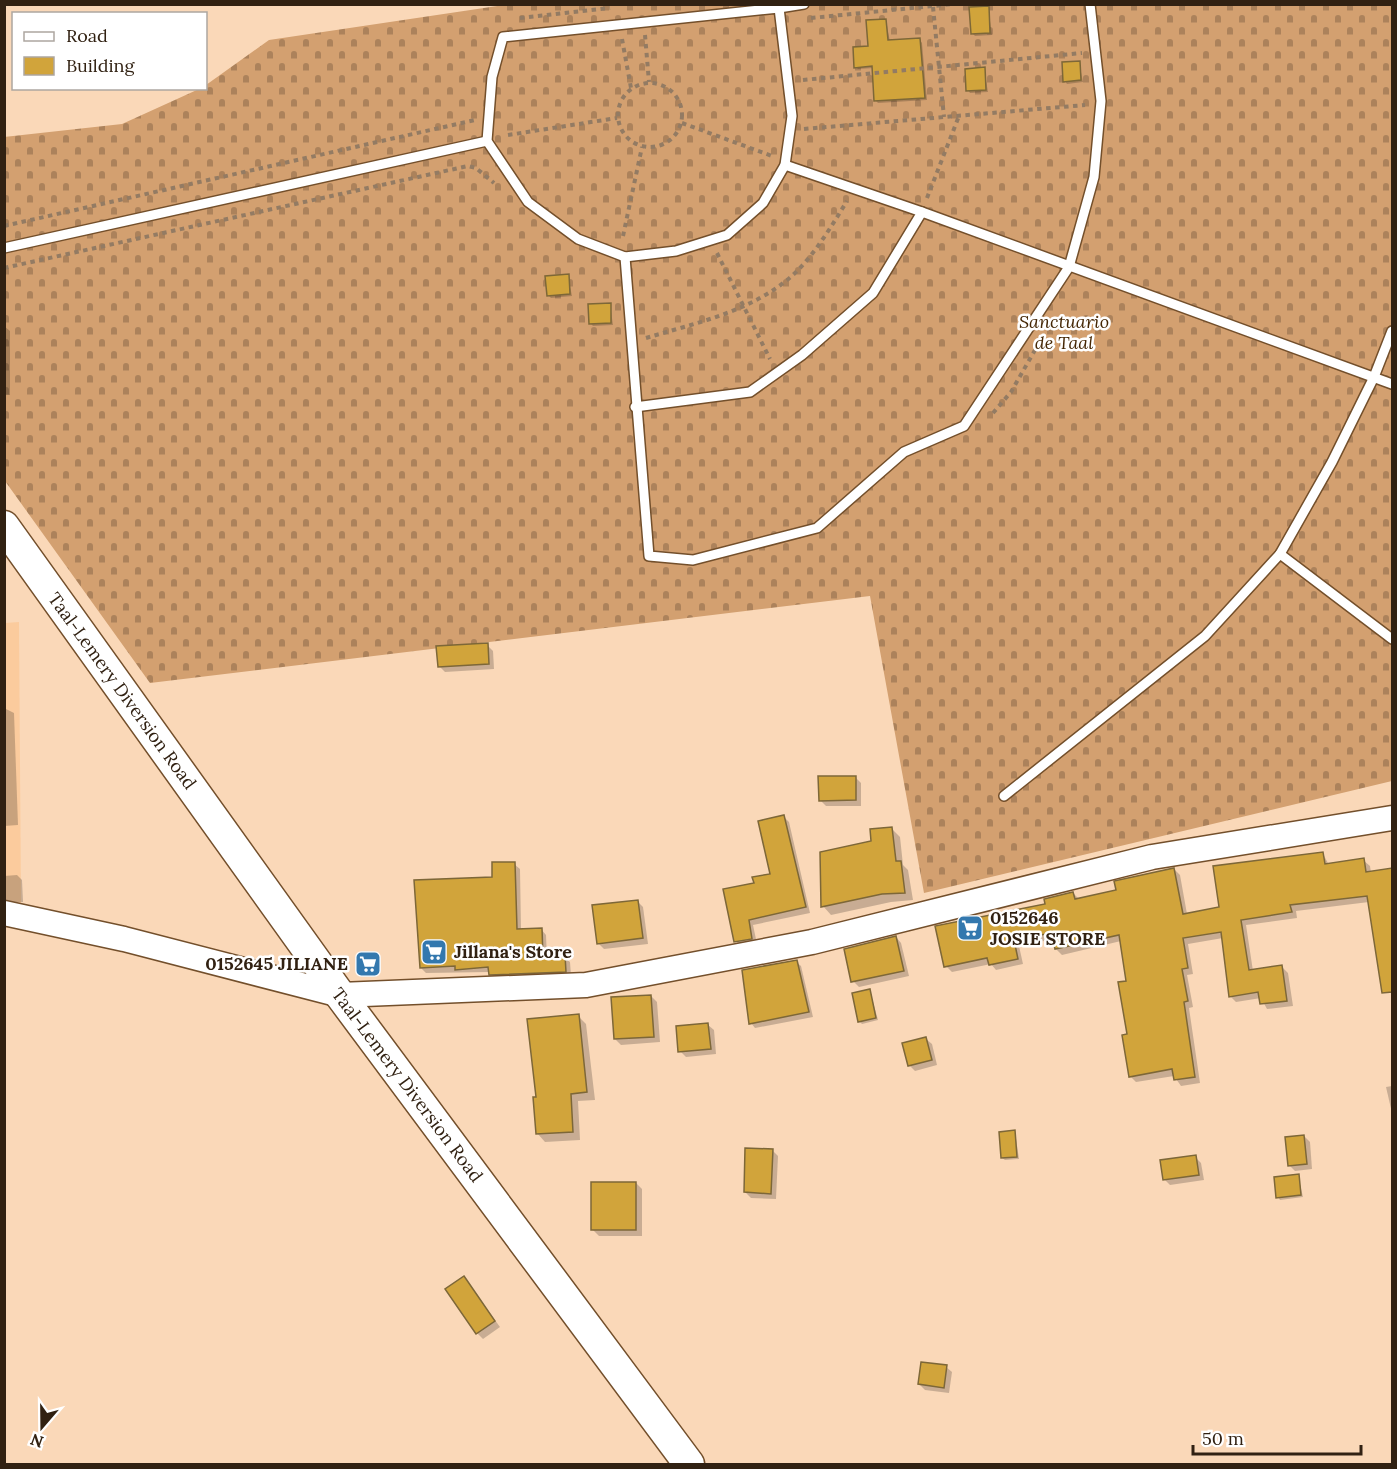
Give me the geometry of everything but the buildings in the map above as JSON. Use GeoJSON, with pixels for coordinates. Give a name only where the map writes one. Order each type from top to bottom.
{"type":"FeatureCollection","features":[{"type":"Feature","properties":{"kind":"main road","name":"Taal-Lemery Diversion Road"},"geometry":{"type":"LineString","coordinates":[[4,526],[340,995],[689,1464]]}},
{"type":"Feature","properties":{"kind":"street"},"geometry":{"type":"LineString","coordinates":[[4,913],[124,939],[340,995],[586,985],[812,942],[1152,857],[1392,818]]}},
{"type":"Feature","properties":{"kind":"lane"},"geometry":{"type":"LineString","coordinates":[[779,8],[792,116],[785,165],[763,202],[727,235],[676,251],[625,257],[578,239],[528,202],[487,141],[492,77],[503,38],[804,4]]}},
{"type":"Feature","properties":{"kind":"lane"},"geometry":{"type":"LineString","coordinates":[[625,257],[635,407],[649,556],[693,560],[817,528],[904,452],[964,426],[1069,267],[1094,177],[1101,102],[1090,4]]}},
{"type":"Feature","properties":{"kind":"lane"},"geometry":{"type":"LineString","coordinates":[[4,248],[487,141]]}},
{"type":"Feature","properties":{"kind":"lane"},"geometry":{"type":"LineString","coordinates":[[785,165],[922,212],[1392,384]]}},
{"type":"Feature","properties":{"kind":"lane"},"geometry":{"type":"LineString","coordinates":[[635,407],[750,392],[802,355],[873,293],[922,212]]}},
{"type":"Feature","properties":{"kind":"lane"},"geometry":{"type":"LineString","coordinates":[[1004,796],[1205,636],[1280,554],[1332,462],[1374,377],[1392,331]]}},
{"type":"Feature","properties":{"kind":"lane"},"geometry":{"type":"LineString","coordinates":[[1280,554],[1392,639]]}},
{"type":"Feature","properties":{"kind":"path"},"geometry":{"type":"LineString","coordinates":[[804,18],[953,4]]}},
{"type":"Feature","properties":{"kind":"path"},"geometry":{"type":"LineString","coordinates":[[933,7],[944,117]]}},
{"type":"Feature","properties":{"kind":"path"},"geometry":{"type":"LineString","coordinates":[[518,18],[528,15],[611,8]]}},
{"type":"Feature","properties":{"kind":"path"},"geometry":{"type":"LineString","coordinates":[[633,34],[656,32]]}},
{"type":"Feature","properties":{"kind":"path"},"geometry":{"type":"LineString","coordinates":[[645,33],[649,82]]}},
{"type":"Feature","properties":{"kind":"path"},"geometry":{"type":"LineString","coordinates":[[622,35],[631,88]]}},
{"type":"Feature","properties":{"kind":"path"},"geometry":{"type":"LineString","coordinates":[[1081,41],[1083,60]]}},
{"type":"Feature","properties":{"kind":"path"},"geometry":{"type":"LineString","coordinates":[[802,80],[1082,53]]}},
{"type":"Feature","properties":{"kind":"path"},"geometry":{"type":"LineString","coordinates":[[800,69],[802,90]]}},
{"type":"Feature","properties":{"kind":"path"},"geometry":{"type":"LineString","coordinates":[[649,82],[662,85],[676,95],[683,110],[682,123],[671,141],[656,148],[642,147],[625,137],[617,118],[619,105],[631,88],[649,82]]}},
{"type":"Feature","properties":{"kind":"path"},"geometry":{"type":"LineString","coordinates":[[1084,95],[1085,114]]}},
{"type":"Feature","properties":{"kind":"path"},"geometry":{"type":"LineString","coordinates":[[804,129],[1084,105]]}},
{"type":"Feature","properties":{"kind":"path"},"geometry":{"type":"LineString","coordinates":[[4,226],[475,120],[476,112]]}},
{"type":"Feature","properties":{"kind":"path"},"geometry":{"type":"LineString","coordinates":[[926,198],[959,116]]}},
{"type":"Feature","properties":{"kind":"path"},"geometry":{"type":"LineString","coordinates":[[508,135],[617,118]]}},
{"type":"Feature","properties":{"kind":"path"},"geometry":{"type":"LineString","coordinates":[[801,138],[804,129],[802,119]]}},
{"type":"Feature","properties":{"kind":"path"},"geometry":{"type":"LineString","coordinates":[[682,123],[773,157]]}},
{"type":"Feature","properties":{"kind":"path"},"geometry":{"type":"LineString","coordinates":[[507,126],[510,144]]}},
{"type":"Feature","properties":{"kind":"path"},"geometry":{"type":"LineString","coordinates":[[771,163],[775,146]]}},
{"type":"Feature","properties":{"kind":"path"},"geometry":{"type":"LineString","coordinates":[[622,236],[642,147]]}},
{"type":"Feature","properties":{"kind":"path"},"geometry":{"type":"LineString","coordinates":[[4,268],[468,166],[476,168],[501,187]]}},
{"type":"Feature","properties":{"kind":"path"},"geometry":{"type":"LineString","coordinates":[[915,194],[937,202]]}},
{"type":"Feature","properties":{"kind":"path"},"geometry":{"type":"LineString","coordinates":[[640,328],[641,339],[744,307],[792,276],[815,250],[849,197],[858,201]]}},
{"type":"Feature","properties":{"kind":"path"},"geometry":{"type":"LineString","coordinates":[[614,235],[633,238]]}},
{"type":"Feature","properties":{"kind":"path"},"geometry":{"type":"LineString","coordinates":[[706,255],[717,252],[725,246]]}},
{"type":"Feature","properties":{"kind":"path"},"geometry":{"type":"LineString","coordinates":[[717,252],[772,363],[780,358]]}},
{"type":"Feature","properties":{"kind":"path"},"geometry":{"type":"LineString","coordinates":[[991,416],[1011,392],[1039,344]]}},
{"type":"Feature","properties":{"kind":"shaded area"},"geometry":{"type":"Polygon","coordinates":[[[19,622],[21,903],[4,899],[5,623],[19,622]]]}},
{"type":"Feature","properties":{"kind":"green space","name":"Sanctuario de Taal"},"geometry":{"type":"Polygon","coordinates":[[[504,5],[1392,5],[1392,781],[924,893],[870,596],[150,683],[5,481],[4,137],[122,124],[197,90],[207,90],[207,84],[269,40],[504,5]]]}},
{"type":"Feature","properties":{"kind":"place","name":"0152646 JOSIE STORE"},"geometry":{"type":"Point","coordinates":[970,928]}},
{"type":"Feature","properties":{"kind":"place","name":"Jillana's Store"},"geometry":{"type":"Point","coordinates":[434,952]}},
{"type":"Feature","properties":{"kind":"place","name":"0152645 JILIANE"},"geometry":{"type":"Point","coordinates":[368,964]}}]}
